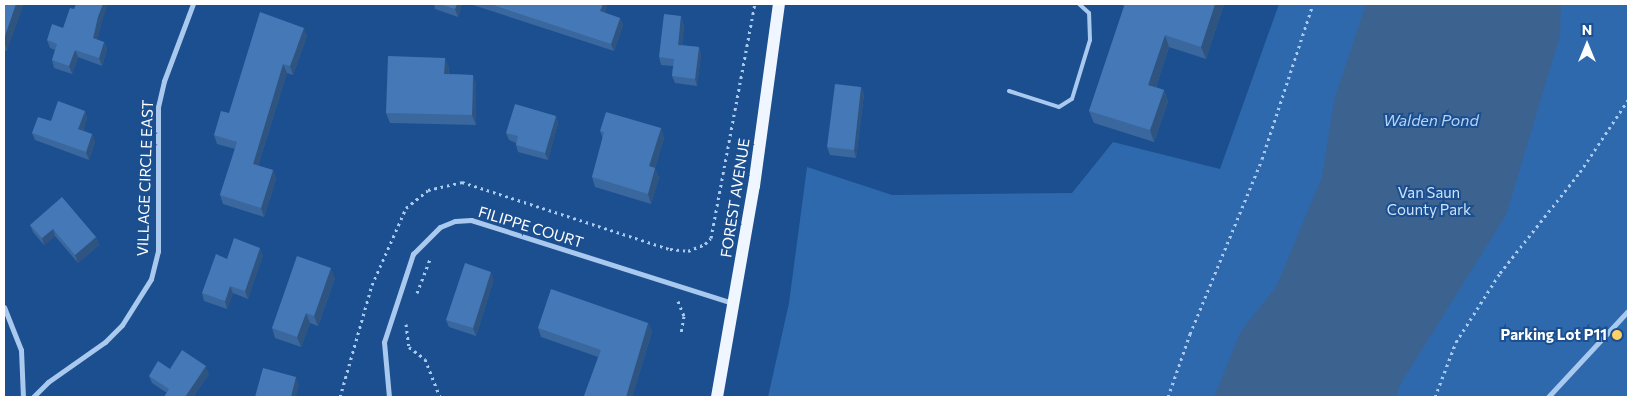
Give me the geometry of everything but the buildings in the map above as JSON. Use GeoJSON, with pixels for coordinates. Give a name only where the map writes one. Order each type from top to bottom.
{"type":"FeatureCollection","features":[{"type":"Feature","properties":{"kind":"main road","name":"FOREST AVENUE"},"geometry":{"type":"LineString","coordinates":[[717,397],[735,304],[779,4]]}},
{"type":"Feature","properties":{"kind":"street","name":"VILLAGE CIRCLE EAST"},"geometry":{"type":"LineString","coordinates":[[33,397],[48,382],[105,342],[122,325],[151,280],[158,251],[158,107],[164,81],[193,4]]}},
{"type":"Feature","properties":{"kind":"street","name":"FILIPPE COURT"},"geometry":{"type":"LineString","coordinates":[[390,397],[384,342],[413,254],[440,227],[454,221],[471,220],[735,304]]}},
{"type":"Feature","properties":{"kind":"street"},"geometry":{"type":"LineString","coordinates":[[4,307],[22,350],[23,397]]}},
{"type":"Feature","properties":{"kind":"street"},"geometry":{"type":"LineString","coordinates":[[1548,397],[1628,311]]}},
{"type":"Feature","properties":{"kind":"lane"},"geometry":{"type":"LineString","coordinates":[[1009,90],[1054,106],[1067,104],[1090,40],[1089,13],[1079,4]]}},
{"type":"Feature","properties":{"kind":"path"},"geometry":{"type":"LineString","coordinates":[[340,397],[372,285],[406,208],[428,190],[462,182],[670,249],[688,250],[705,244],[711,238],[755,4]]}},
{"type":"Feature","properties":{"kind":"path"},"geometry":{"type":"LineString","coordinates":[[1168,397],[1190,334],[1262,159],[1313,4]]}},
{"type":"Feature","properties":{"kind":"path"},"geometry":{"type":"LineString","coordinates":[[1435,397],[1456,342],[1500,273],[1580,172],[1628,100]]}},
{"type":"Feature","properties":{"kind":"path"},"geometry":{"type":"LineString","coordinates":[[414,302],[433,250]]}},
{"type":"Feature","properties":{"kind":"path"},"geometry":{"type":"LineString","coordinates":[[674,299],[681,302],[684,316],[681,333]]}},
{"type":"Feature","properties":{"kind":"path"},"geometry":{"type":"LineString","coordinates":[[408,319],[409,346],[425,359],[440,397]]}},
{"type":"Feature","properties":{"kind":"green space","name":"Van Saun County Park"},"geometry":{"type":"Polygon","coordinates":[[[1279,4],[1628,4],[1628,397],[768,397],[789,303],[807,167],[892,195],[1072,193],[1113,142],[1220,169],[1279,4]]]}},
{"type":"Feature","properties":{"kind":"water","name":"Walden Pond"},"geometry":{"type":"Polygon","coordinates":[[[1366,4],[1561,4],[1560,36],[1506,215],[1401,383],[1396,397],[1214,397],[1241,331],[1276,287],[1322,177],[1334,100],[1366,4]]]}},
{"type":"Feature","properties":{"kind":"place","name":"Parking Lot P11"},"geometry":{"type":"Point","coordinates":[1617,335]}}]}
